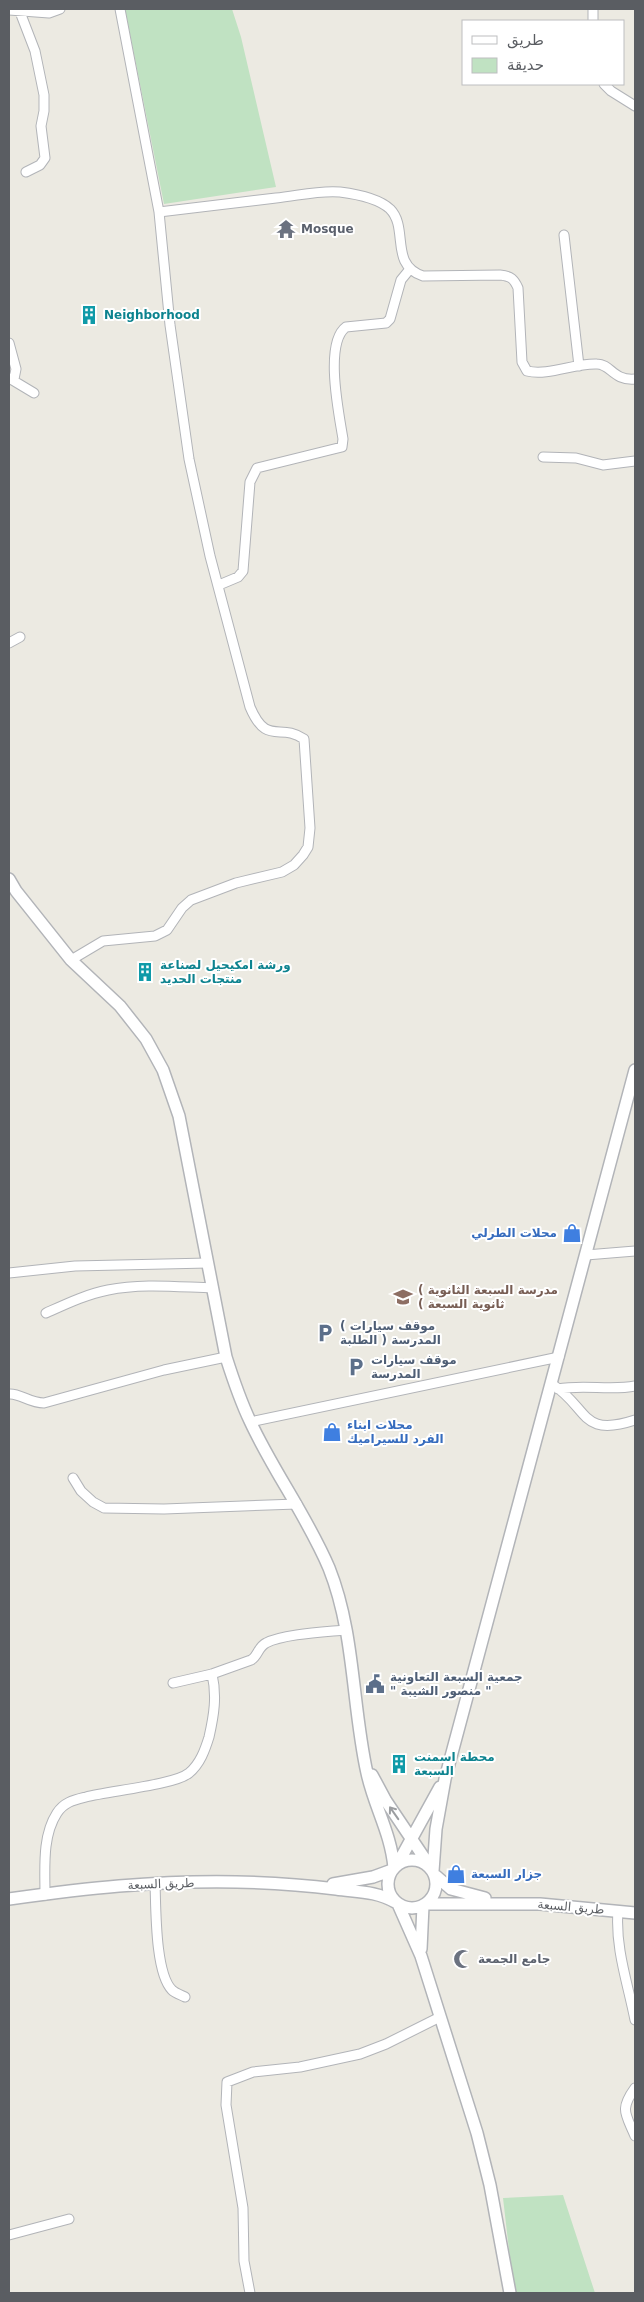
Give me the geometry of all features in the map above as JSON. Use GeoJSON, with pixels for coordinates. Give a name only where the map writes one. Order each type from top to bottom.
{"type":"FeatureCollection","features":[{"type":"Feature","properties":{"kind":"street"},"geometry":{"type":"LineString","coordinates":[[9,10],[49,13],[60,9]]}},
{"type":"Feature","properties":{"kind":"street"},"geometry":{"type":"LineString","coordinates":[[71,960],[103,941],[155,936],[167,930],[182,908],[191,900],[236,882],[282,872],[298,860],[308,847],[310,828],[304,739],[294,734],[265,730],[258,724],[250,707],[210,556],[189,459],[170,325],[159,212],[120,9]]}},
{"type":"Feature","properties":{"kind":"street"},"geometry":{"type":"LineString","coordinates":[[20,12],[35,51],[44,95],[44,111],[41,126],[45,158],[40,165],[26,172]]}},
{"type":"Feature","properties":{"kind":"street"},"geometry":{"type":"LineString","coordinates":[[605,85],[635,106]]}},
{"type":"Feature","properties":{"kind":"street"},"geometry":{"type":"LineString","coordinates":[[159,212],[322,192],[358,195],[377,201],[389,208],[396,216],[404,258],[410,269],[423,276],[510,276],[518,288],[523,367],[526,370],[538,372],[598,364],[621,378],[635,378]]}},
{"type":"Feature","properties":{"kind":"street"},"geometry":{"type":"LineString","coordinates":[[564,235],[579,366]]}},
{"type":"Feature","properties":{"kind":"street"},"geometry":{"type":"LineString","coordinates":[[219,585],[238,577],[243,571],[250,482],[257,468],[342,447],[343,439],[334,366],[338,337],[346,327],[386,323],[390,318],[401,280],[410,269]]}},
{"type":"Feature","properties":{"kind":"street"},"geometry":{"type":"LineString","coordinates":[[9,343],[16,369],[11,379],[34,393]]}},
{"type":"Feature","properties":{"kind":"street"},"geometry":{"type":"LineString","coordinates":[[544,456],[576,458],[603,465],[635,461]]}},
{"type":"Feature","properties":{"kind":"street"},"geometry":{"type":"LineString","coordinates":[[9,643],[20,638]]}},
{"type":"Feature","properties":{"kind":"street"},"geometry":{"type":"LineString","coordinates":[[9,879],[16,891],[71,960],[120,1006],[146,1040],[163,1070],[179,1116],[226,1357],[236,1390],[250,1422],[297,1504],[330,1570],[346,1630],[364,1760],[372,1791],[389,1837],[394,1868]]}},
{"type":"Feature","properties":{"kind":"street"},"geometry":{"type":"LineString","coordinates":[[315,1886],[372,1893],[413,1909],[425,1905],[436,1892],[433,1872],[436,1830],[445,1779],[555,1386],[559,1357],[632,1093],[635,1070]]}},
{"type":"Feature","properties":{"kind":"street"},"geometry":{"type":"LineString","coordinates":[[586,1255],[635,1251]]}},
{"type":"Feature","properties":{"kind":"street"},"geometry":{"type":"LineString","coordinates":[[9,1273],[75,1266],[208,1263]]}},
{"type":"Feature","properties":{"kind":"street"},"geometry":{"type":"LineString","coordinates":[[46,1313],[107,1290],[164,1286],[212,1288]]}},
{"type":"Feature","properties":{"kind":"street"},"geometry":{"type":"LineString","coordinates":[[9,1394],[16,1394],[35,1403],[44,1403],[164,1370],[226,1357]]}},
{"type":"Feature","properties":{"kind":"street"},"geometry":{"type":"LineString","coordinates":[[250,1422],[559,1357]]}},
{"type":"Feature","properties":{"kind":"street"},"geometry":{"type":"LineString","coordinates":[[555,1386],[606,1388],[635,1386]]}},
{"type":"Feature","properties":{"kind":"street"},"geometry":{"type":"LineString","coordinates":[[555,1386],[590,1421],[599,1426],[614,1427],[635,1420]]}},
{"type":"Feature","properties":{"kind":"street"},"geometry":{"type":"LineString","coordinates":[[73,1478],[81,1491],[93,1502],[104,1508],[173,1509],[297,1504]]}},
{"type":"Feature","properties":{"kind":"street"},"geometry":{"type":"LineString","coordinates":[[173,1683],[212,1674],[255,1658],[262,1646],[273,1640],[346,1630]]}},
{"type":"Feature","properties":{"kind":"street"},"geometry":{"type":"LineString","coordinates":[[45,1895],[45,1854],[48,1837],[57,1813],[67,1802],[102,1792],[174,1780],[188,1775],[197,1765],[206,1747],[214,1720],[215,1693],[212,1674]]}},
{"type":"Feature","properties":{"kind":"street"},"geometry":{"type":"LineString","coordinates":[[364,1760],[386,1801],[433,1872]]}},
{"type":"Feature","properties":{"kind":"street"},"geometry":{"type":"LineString","coordinates":[[445,1779],[394,1868],[388,1887],[421,1956],[459,2071],[486,2167],[510,2293]]}},
{"type":"Feature","properties":{"kind":"street"},"geometry":{"type":"LineString","coordinates":[[315,1886],[354,1882],[394,1868],[405,1860],[424,1862],[433,1872]]}},
{"type":"Feature","properties":{"kind":"street","name":"طريق السبعة"},"geometry":{"type":"LineString","coordinates":[[433,1872],[446,1885],[461,1893],[506,1903]]}},
{"type":"Feature","properties":{"kind":"street"},"geometry":{"type":"LineString","coordinates":[[154,1883],[158,1947],[162,1970],[172,1991],[185,1998]]}},
{"type":"Feature","properties":{"kind":"street","name":"طريق السبعة"},"geometry":{"type":"LineString","coordinates":[[9,1899],[72,1890],[154,1883],[254,1883],[315,1886]]}},
{"type":"Feature","properties":{"kind":"street","name":"طريق السبعة"},"geometry":{"type":"LineString","coordinates":[[425,1905],[506,1903],[635,1913]]}},
{"type":"Feature","properties":{"kind":"street"},"geometry":{"type":"LineString","coordinates":[[421,1956],[425,1905]]}},
{"type":"Feature","properties":{"kind":"street"},"geometry":{"type":"LineString","coordinates":[[618,1911],[619,1945],[635,2020]]}},
{"type":"Feature","properties":{"kind":"street"},"geometry":{"type":"LineString","coordinates":[[250,2293],[244,2261],[243,2208],[226,2105],[227,2082],[253,2072],[300,2067],[360,2054],[386,2044],[440,2017]]}},
{"type":"Feature","properties":{"kind":"street"},"geometry":{"type":"LineString","coordinates":[[635,2088],[626,2102],[624,2110],[635,2136]]}},
{"type":"Feature","properties":{"kind":"street"},"geometry":{"type":"LineString","coordinates":[[9,2235],[69,2219]]}},
{"type":"Feature","properties":{"kind":"green space"},"geometry":{"type":"Polygon","coordinates":[[[125,9],[232,9],[241,37],[276,187],[164,204],[125,9]]]}},
{"type":"Feature","properties":{"kind":"green space"},"geometry":{"type":"Polygon","coordinates":[[[563,2195],[595,2293],[514,2293],[503,2198],[563,2195]]]}},
{"type":"Feature","properties":{"kind":"place","name":"Mosque"},"geometry":{"type":"Point","coordinates":[286,229]}},
{"type":"Feature","properties":{"kind":"place","name":"Neighborhood"},"geometry":{"type":"Point","coordinates":[89,315]}},
{"type":"Feature","properties":{"kind":"place","name":"ورشة امكيحيل لصناعة منتجات الحديد"},"geometry":{"type":"Point","coordinates":[145,972]}},
{"type":"Feature","properties":{"kind":"place","name":"محلات الطرلي"},"geometry":{"type":"Point","coordinates":[572,1233]}},
{"type":"Feature","properties":{"kind":"place","name":"( مدرسة السبعة الثانوية ( ثانوية السبعة"},"geometry":{"type":"Point","coordinates":[403,1297]}},
{"type":"Feature","properties":{"kind":"place","name":"( موقف سيارات المدرسة ( الطلبة"},"geometry":{"type":"Point","coordinates":[325,1333]}},
{"type":"Feature","properties":{"kind":"place","name":"موقف سيارات المدرسة"},"geometry":{"type":"Point","coordinates":[356,1367]}},
{"type":"Feature","properties":{"kind":"place","name":"محلات ابناء الفرد للسيراميك"},"geometry":{"type":"Point","coordinates":[332,1432]}},
{"type":"Feature","properties":{"kind":"place","name":"جمعية السبعة التعاونية \" منصور الشيبة \""},"geometry":{"type":"Point","coordinates":[375,1684]}},
{"type":"Feature","properties":{"kind":"place","name":"محطة اسمنت السبعة"},"geometry":{"type":"Point","coordinates":[399,1764]}},
{"type":"Feature","properties":{"kind":"place","name":"جزار السبعة"},"geometry":{"type":"Point","coordinates":[456,1874]}},
{"type":"Feature","properties":{"kind":"place","name":"جامع الجمعة"},"geometry":{"type":"Point","coordinates":[463,1959]}}]}
